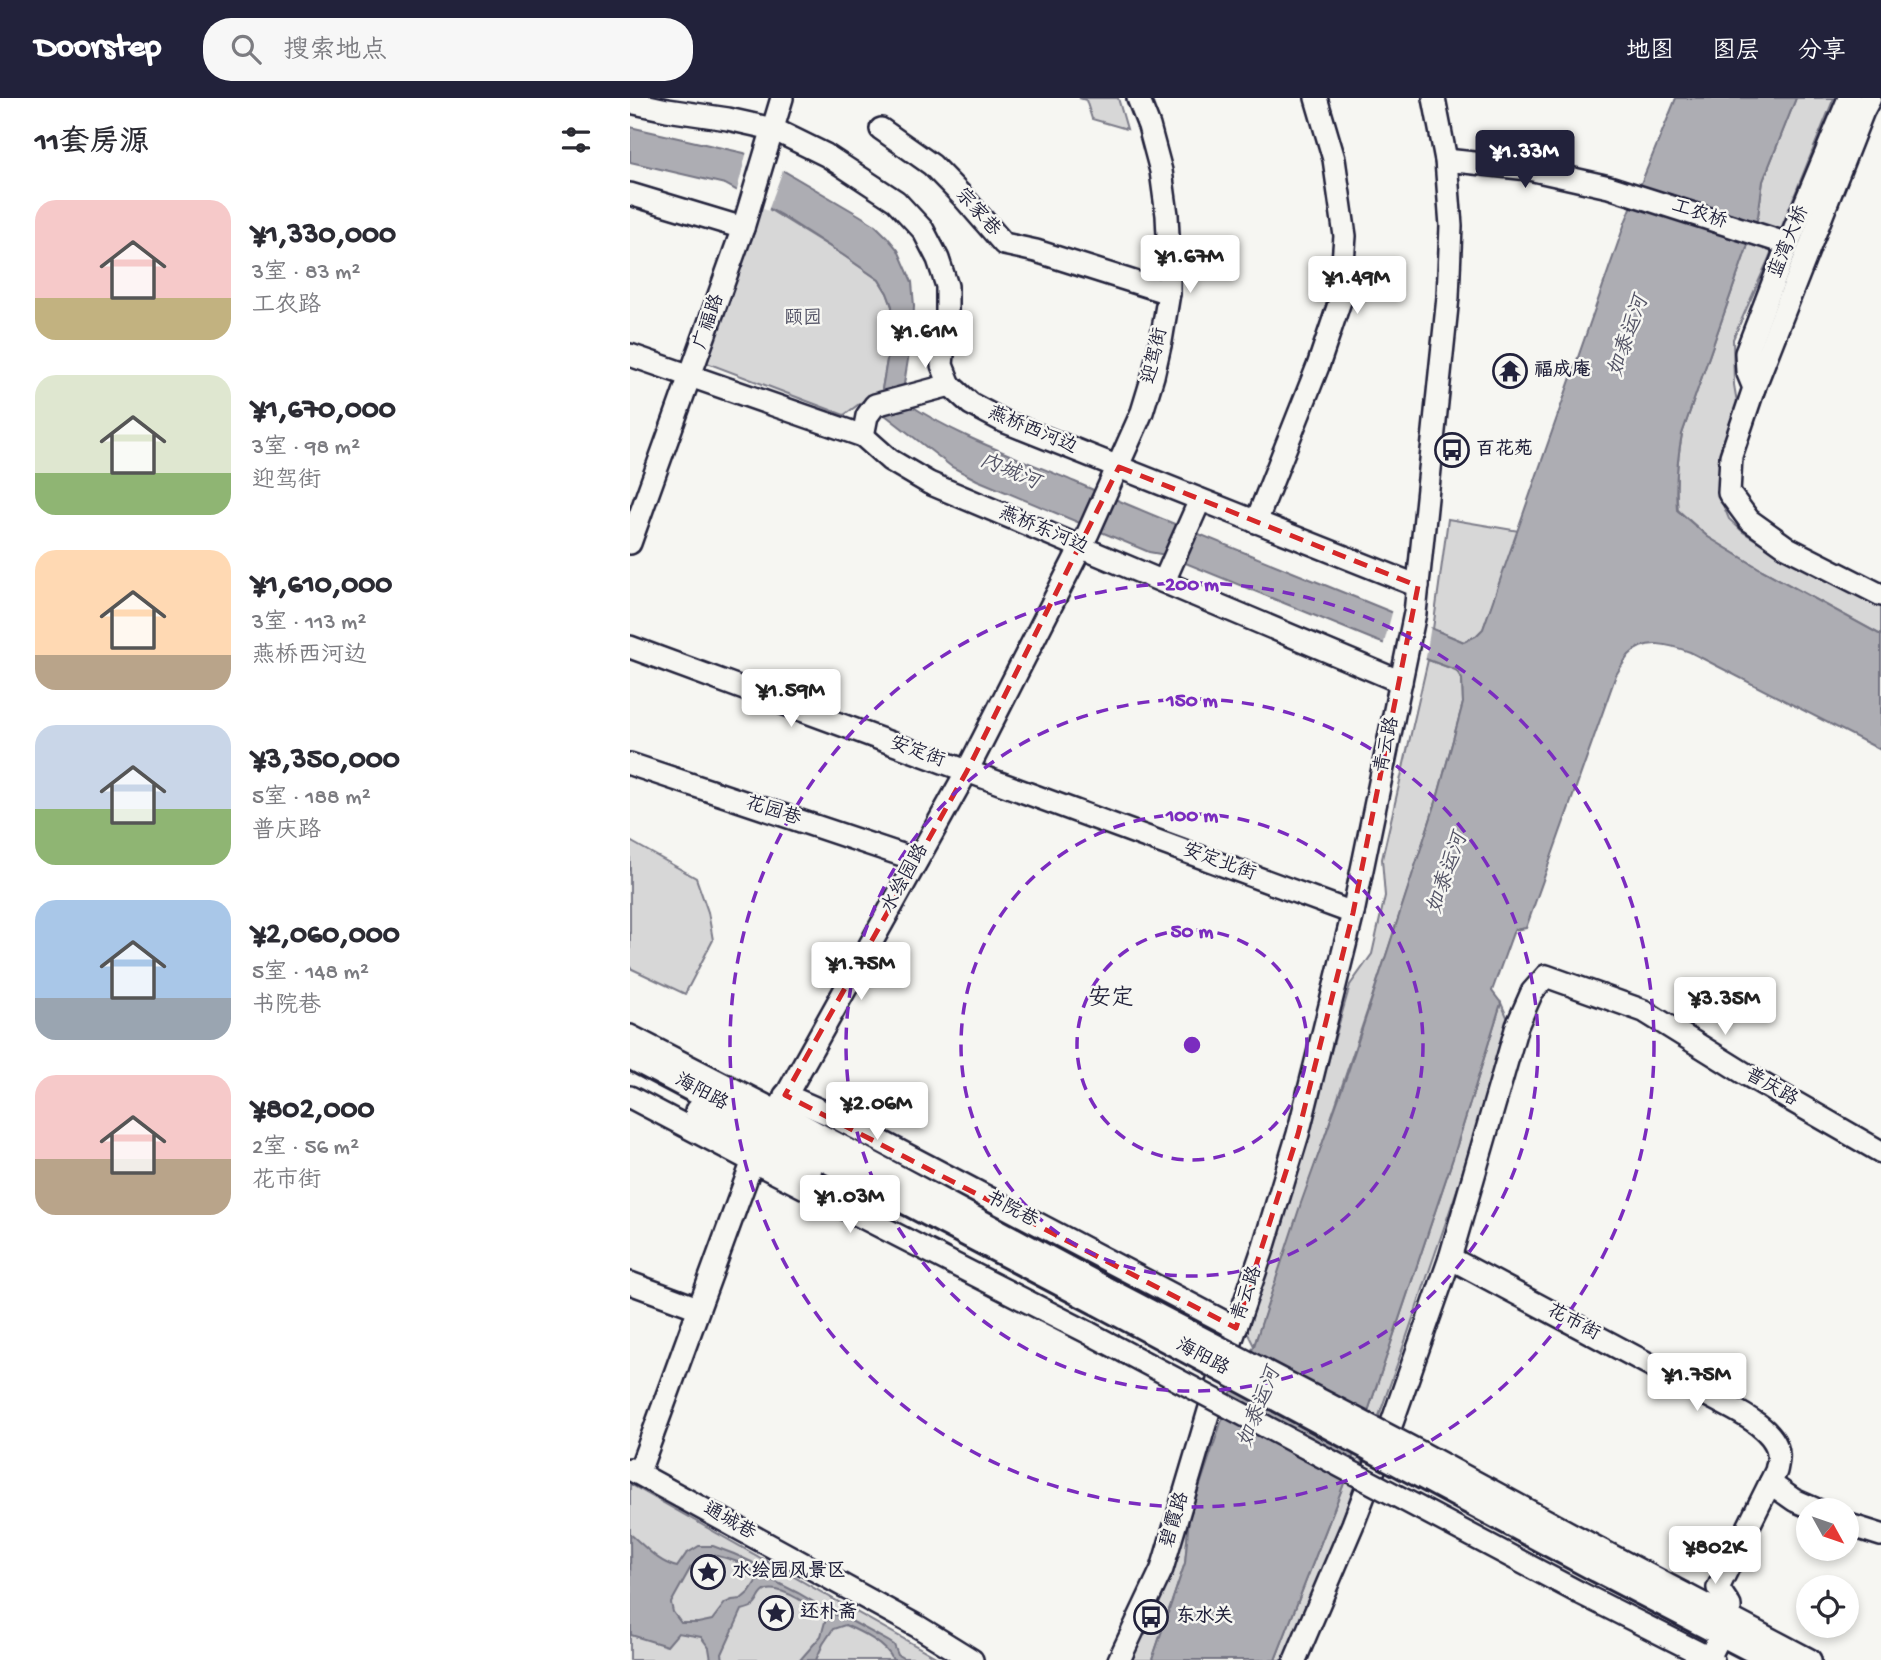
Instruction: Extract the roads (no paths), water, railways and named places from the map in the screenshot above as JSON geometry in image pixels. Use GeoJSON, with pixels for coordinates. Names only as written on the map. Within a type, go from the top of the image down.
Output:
{"type":"FeatureCollection","features":[{"type":"Feature","properties":{"kind":"main road","name":"海阳路"},"geometry":{"type":"LineString","coordinates":[[630,1055],[1097,1310],[1592,1572],[1743,1660]]}},
{"type":"Feature","properties":{"kind":"main road","name":"海阳路"},"geometry":{"type":"LineString","coordinates":[[630,1075],[768,1128]]}},
{"type":"Feature","properties":{"kind":"main road","name":"海阳路"},"geometry":{"type":"LineString","coordinates":[[1718,1643],[1775,1660]]}},
{"type":"Feature","properties":{"kind":"street","name":"广福路"},"geometry":{"type":"LineString","coordinates":[[630,543],[743,228],[782,98]]}},
{"type":"Feature","properties":{"kind":"street","name":"迎驾街"},"geometry":{"type":"LineString","coordinates":[[1114,476],[1142,412],[1153,376],[1169,293],[1167,215],[1161,171],[1138,98]]}},
{"type":"Feature","properties":{"kind":"street"},"geometry":{"type":"LineString","coordinates":[[1256,522],[1318,366],[1340,301],[1345,236],[1334,159],[1316,98]]}},
{"type":"Feature","properties":{"kind":"street","name":"青云路"},"geometry":{"type":"LineString","coordinates":[[1220,1374],[1264,1249],[1298,1134],[1353,913],[1415,613],[1448,297],[1451,226],[1446,160],[1434,98]]}},
{"type":"Feature","properties":{"kind":"street","name":"蓝湾大桥"},"geometry":{"type":"LineString","coordinates":[[1754,388],[1747,372],[1746,354],[1849,98]]}},
{"type":"Feature","properties":{"kind":"street"},"geometry":{"type":"LineString","coordinates":[[1870,98],[1754,388],[1731,456],[1730,493],[1749,520],[1788,548],[1881,595]]}},
{"type":"Feature","properties":{"kind":"street"},"geometry":{"type":"LineString","coordinates":[[630,102],[773,129],[852,171],[896,201],[923,230],[938,259],[947,286],[942,365],[950,385],[875,405],[867,415],[863,436]]}},
{"type":"Feature","properties":{"kind":"street","name":"宗家巷"},"geometry":{"type":"LineString","coordinates":[[881,129],[932,165],[1004,244],[1036,251],[1169,293]]}},
{"type":"Feature","properties":{"kind":"street","name":"工农桥"},"geometry":{"type":"LineString","coordinates":[[1446,160],[1529,169],[1609,187],[1788,244]]}},
{"type":"Feature","properties":{"kind":"street"},"geometry":{"type":"LineString","coordinates":[[630,194],[743,228]]}},
{"type":"Feature","properties":{"kind":"street","name":"燕桥东河边"},"geometry":{"type":"LineString","coordinates":[[630,355],[863,436],[890,460],[929,483],[1085,540],[1164,581],[1401,682]]}},
{"type":"Feature","properties":{"kind":"street","name":"燕桥西河边"},"geometry":{"type":"LineString","coordinates":[[950,385],[971,404],[1114,476],[1200,500],[1419,586]]}},
{"type":"Feature","properties":{"kind":"street","name":"水绘园路"},"geometry":{"type":"LineString","coordinates":[[634,1470],[768,1128],[967,771],[1085,540],[1114,476]]}},
{"type":"Feature","properties":{"kind":"street"},"geometry":{"type":"LineString","coordinates":[[1164,581],[1200,500]]}},
{"type":"Feature","properties":{"kind":"street","name":"安定街"},"geometry":{"type":"LineString","coordinates":[[630,647],[967,771]]}},
{"type":"Feature","properties":{"kind":"street","name":"花园巷"},"geometry":{"type":"LineString","coordinates":[[630,764],[917,860]]}},
{"type":"Feature","properties":{"kind":"street","name":"安定北街"},"geometry":{"type":"LineString","coordinates":[[967,771],[1353,913]]}},
{"type":"Feature","properties":{"kind":"street","name":"普庆路"},"geometry":{"type":"LineString","coordinates":[[1450,1258],[1517,1026],[1532,992],[1546,976],[1644,1011],[1747,1075],[1881,1152]]}},
{"type":"Feature","properties":{"kind":"street"},"geometry":{"type":"LineString","coordinates":[[630,1035],[768,1128],[1097,1310]]}},
{"type":"Feature","properties":{"kind":"street"},"geometry":{"type":"LineString","coordinates":[[630,1097],[768,1128]]}},
{"type":"Feature","properties":{"kind":"street","name":"书院巷"},"geometry":{"type":"LineString","coordinates":[[768,1128],[831,1115],[1236,1328]]}},
{"type":"Feature","properties":{"kind":"street"},"geometry":{"type":"LineString","coordinates":[[1295,1660],[1353,1524],[1450,1258]]}},
{"type":"Feature","properties":{"kind":"street","name":"花市街"},"geometry":{"type":"LineString","coordinates":[[1450,1258],[1749,1418],[1770,1435],[1779,1451],[1776,1471],[1718,1588],[1730,1606],[1718,1643]]}},
{"type":"Feature","properties":{"kind":"street"},"geometry":{"type":"LineString","coordinates":[[630,1283],[698,1308]]}},
{"type":"Feature","properties":{"kind":"street","name":"碧霞路"},"geometry":{"type":"LineString","coordinates":[[1119,1660],[1162,1569],[1220,1374]]}},
{"type":"Feature","properties":{"kind":"street","name":"通城巷"},"geometry":{"type":"LineString","coordinates":[[634,1470],[905,1619],[972,1660]]}},
{"type":"Feature","properties":{"kind":"street"},"geometry":{"type":"LineString","coordinates":[[1770,1483],[1796,1501]]}},
{"type":"Feature","properties":{"kind":"street"},"geometry":{"type":"LineString","coordinates":[[1859,1528],[1881,1535]]}},
{"type":"Feature","properties":{"kind":"street"},"geometry":{"type":"LineString","coordinates":[[1718,1643],[1810,1660]]}},
{"type":"Feature","properties":{"kind":"water"},"geometry":{"type":"Polygon","coordinates":[[[1676,98],[1796,98],[1763,181],[1758,216],[1682,434],[1677,472],[1677,510],[1708,537],[1881,635],[1881,750],[1690,652],[1666,645],[1650,644],[1629,655],[1616,675],[1526,928],[1514,930],[1492,991],[1501,1003],[1453,1158],[1343,1486],[1275,1660],[1152,1660],[1185,1563],[1189,1518],[1233,1387],[1254,1346],[1348,1072],[1437,799],[1463,703],[1462,679],[1456,670],[1377,641],[1166,555],[1149,552],[952,467],[885,415],[881,395],[893,325],[892,306],[879,280],[781,215],[725,184],[630,162],[630,127],[744,153],[777,167],[875,225],[898,250],[912,282],[913,329],[904,384],[907,403],[968,437],[1464,642],[1483,629],[1626,220],[1676,98]]]}},
{"type":"Feature","properties":{"kind":"water"},"geometry":{"type":"Polygon","coordinates":[[[630,1534],[657,1558],[677,1567],[686,1554],[699,1546],[713,1546],[734,1554],[752,1562],[770,1579],[888,1641],[903,1658],[911,1658],[893,1660],[879,1644],[845,1625],[833,1629],[816,1660],[800,1660],[821,1636],[826,1618],[798,1599],[774,1590],[764,1591],[753,1606],[742,1610],[722,1654],[723,1660],[711,1660],[709,1648],[701,1637],[678,1633],[667,1646],[631,1635],[630,1534]],[[707,1554],[691,1567],[671,1603],[673,1612],[681,1623],[712,1620],[725,1603],[741,1599],[757,1580],[743,1565],[707,1554]]]}},
{"type":"Feature","properties":{"kind":"place","name":"福成庵"},"geometry":{"type":"Point","coordinates":[1510,371]}},
{"type":"Feature","properties":{"kind":"place","name":"百花苑"},"geometry":{"type":"Point","coordinates":[1452,450]}},
{"type":"Feature","properties":{"kind":"place","name":"水绘园风景区"},"geometry":{"type":"Point","coordinates":[708,1572]}},
{"type":"Feature","properties":{"kind":"place","name":"还朴斋"},"geometry":{"type":"Point","coordinates":[776,1613]}},
{"type":"Feature","properties":{"kind":"place","name":"东水关"},"geometry":{"type":"Point","coordinates":[1151,1617]}},
{"type":"Feature","properties":{"kind":"district","name":"安定"},"geometry":{"type":"Point","coordinates":[1111,999]}},
{"type":"Feature","properties":{"kind":"park label","name":"颐园"},"geometry":{"type":"Point","coordinates":[803,319]}},
{"type":"Feature","properties":{"kind":"water label","name":"如泰运河"},"geometry":{"type":"Point","coordinates":[1630,337]}},
{"type":"Feature","properties":{"kind":"water label","name":"内城河"},"geometry":{"type":"Point","coordinates":[1009,473]}},
{"type":"Feature","properties":{"kind":"water label","name":"如泰运河"},"geometry":{"type":"Point","coordinates":[1449,874]}},
{"type":"Feature","properties":{"kind":"water label","name":"如泰运河"},"geometry":{"type":"Point","coordinates":[1261,1408]}}]}
